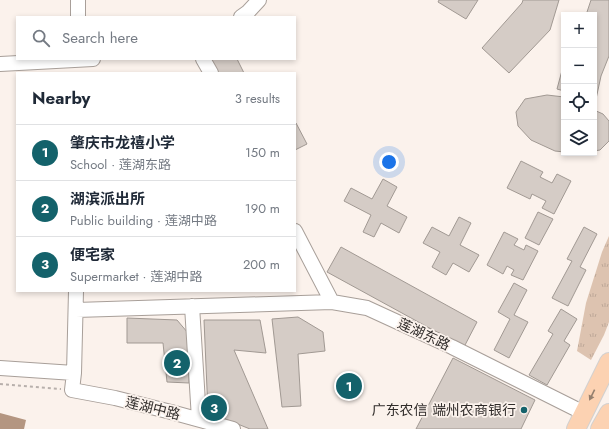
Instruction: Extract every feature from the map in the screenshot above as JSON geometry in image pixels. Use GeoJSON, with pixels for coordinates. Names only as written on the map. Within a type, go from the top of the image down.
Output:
{"type":"FeatureCollection","features":[{"type":"Feature","properties":{"kind":"main road"},"geometry":{"type":"LineString","coordinates":[[576,429],[609,362]]}},
{"type":"Feature","properties":{"kind":"main road"},"geometry":{"type":"LineString","coordinates":[[600,429],[609,413]]}},
{"type":"Feature","properties":{"kind":"street"},"geometry":{"type":"LineString","coordinates":[[78,0],[78,16]]}},
{"type":"Feature","properties":{"kind":"street"},"geometry":{"type":"LineString","coordinates":[[242,16],[259,0]]}},
{"type":"Feature","properties":{"kind":"street"},"geometry":{"type":"LineString","coordinates":[[0,64],[78,64],[90,60]]}},
{"type":"Feature","properties":{"kind":"street"},"geometry":{"type":"LineString","coordinates":[[204,60],[210,72]]}},
{"type":"Feature","properties":{"kind":"street"},"geometry":{"type":"LineString","coordinates":[[296,233],[332,302]]}},
{"type":"Feature","properties":{"kind":"street"},"geometry":{"type":"LineString","coordinates":[[72,390],[74,373],[76,292]]}},
{"type":"Feature","properties":{"kind":"street","name":"莲湖东路"},"geometry":{"type":"LineString","coordinates":[[76,310],[332,302],[367,308],[452,347],[584,413]]}},
{"type":"Feature","properties":{"kind":"street"},"geometry":{"type":"LineString","coordinates":[[192,306],[199,419]]}},
{"type":"Feature","properties":{"kind":"street"},"geometry":{"type":"LineString","coordinates":[[0,368],[74,373]]}},
{"type":"Feature","properties":{"kind":"street","name":"莲湖中路"},"geometry":{"type":"LineString","coordinates":[[72,390],[115,398],[234,429]]}},
{"type":"Feature","properties":{"kind":"path"},"geometry":{"type":"LineString","coordinates":[[0,384],[72,390]]}},
{"type":"Feature","properties":{"kind":"green space"},"geometry":{"type":"Polygon","coordinates":[[[609,236],[609,322],[591,360],[577,351],[586,303],[602,252],[609,236]]]}},
{"type":"Feature","properties":{"kind":"shaded area"},"geometry":{"type":"Polygon","coordinates":[[[0,413],[26,420],[24,429],[0,429],[0,413]]]}},
{"type":"Feature","properties":{"kind":"building"},"geometry":{"type":"Polygon","coordinates":[[[439,0],[478,0],[466,19],[438,2],[439,0]]]}},
{"type":"Feature","properties":{"kind":"building"},"geometry":{"type":"Polygon","coordinates":[[[523,0],[559,0],[550,30],[509,73],[482,48],[523,0]]]}},
{"type":"Feature","properties":{"kind":"building"},"geometry":{"type":"Polygon","coordinates":[[[591,0],[609,0],[609,56],[601,76],[597,94],[597,12],[587,12],[591,0]]]}},
{"type":"Feature","properties":{"kind":"building"},"geometry":{"type":"Polygon","coordinates":[[[238,60],[244,72],[218,72],[212,61],[238,60]]]}},
{"type":"Feature","properties":{"kind":"building"},"geometry":{"type":"Polygon","coordinates":[[[561,74],[561,90],[557,89],[561,74]]]}},
{"type":"Feature","properties":{"kind":"building"},"geometry":{"type":"Polygon","coordinates":[[[547,95],[561,97],[561,152],[555,151],[531,140],[518,126],[516,112],[525,99],[547,95]]]}},
{"type":"Feature","properties":{"kind":"building"},"geometry":{"type":"Polygon","coordinates":[[[597,111],[603,114],[609,121],[609,141],[600,150],[597,150],[597,111]]]}},
{"type":"Feature","properties":{"kind":"building"},"geometry":{"type":"Polygon","coordinates":[[[296,123],[307,144],[296,150],[296,123]]]}},
{"type":"Feature","properties":{"kind":"building"},"geometry":{"type":"Polygon","coordinates":[[[521,161],[543,172],[540,177],[552,183],[557,174],[571,181],[554,214],[542,208],[546,201],[532,194],[530,199],[507,188],[521,161]]]}},
{"type":"Feature","properties":{"kind":"building"},"geometry":{"type":"Polygon","coordinates":[[[383,179],[397,187],[387,206],[407,217],[399,233],[381,223],[374,237],[363,232],[371,215],[344,201],[351,188],[372,199],[383,179]]]}},
{"type":"Feature","properties":{"kind":"building"},"geometry":{"type":"Polygon","coordinates":[[[538,212],[553,219],[539,245],[525,238],[538,212]]]}},
{"type":"Feature","properties":{"kind":"building"},"geometry":{"type":"Polygon","coordinates":[[[459,217],[471,223],[460,245],[479,255],[469,272],[453,263],[446,275],[432,267],[440,252],[423,243],[432,227],[449,236],[459,217]]]}},
{"type":"Feature","properties":{"kind":"building"},"geometry":{"type":"Polygon","coordinates":[[[584,227],[597,234],[580,267],[586,270],[568,306],[552,298],[572,261],[567,259],[584,227]]]}},
{"type":"Feature","properties":{"kind":"building"},"geometry":{"type":"Polygon","coordinates":[[[504,232],[518,239],[514,245],[524,250],[526,245],[538,251],[523,280],[511,275],[514,270],[507,266],[503,274],[487,265],[504,232]]]}},
{"type":"Feature","properties":{"kind":"building"},"geometry":{"type":"Polygon","coordinates":[[[341,247],[477,322],[464,347],[327,272],[341,247]]]}},
{"type":"Feature","properties":{"kind":"building"},"geometry":{"type":"Polygon","coordinates":[[[514,283],[527,290],[514,315],[528,322],[509,358],[494,350],[510,319],[498,312],[514,283]]]}},
{"type":"Feature","properties":{"kind":"building"},"geometry":{"type":"Polygon","coordinates":[[[561,309],[577,319],[564,341],[570,345],[547,385],[529,375],[553,334],[548,331],[561,309]]]}},
{"type":"Feature","properties":{"kind":"building"},"geometry":{"type":"Polygon","coordinates":[[[298,317],[323,332],[325,351],[298,354],[301,406],[282,407],[272,319],[298,317]]]}},
{"type":"Feature","properties":{"kind":"building"},"geometry":{"type":"Polygon","coordinates":[[[127,318],[177,320],[188,333],[189,383],[167,382],[163,343],[127,343],[127,318]]]}},
{"type":"Feature","properties":{"kind":"building"},"geometry":{"type":"Polygon","coordinates":[[[204,320],[260,320],[266,353],[234,350],[268,429],[250,429],[208,412],[204,320]]]}},
{"type":"Feature","properties":{"kind":"building"},"geometry":{"type":"Polygon","coordinates":[[[453,358],[535,400],[521,429],[416,429],[453,358]]]}},
{"type":"Feature","properties":{"kind":"place","name":"湖滨派出所"},"geometry":{"type":"Point","coordinates":[177,363]}},
{"type":"Feature","properties":{"kind":"place","name":"肇庆市龙禧小学"},"geometry":{"type":"Point","coordinates":[349,386]}},
{"type":"Feature","properties":{"kind":"place","name":"便宅家"},"geometry":{"type":"Point","coordinates":[214,408]}},
{"type":"Feature","properties":{"kind":"place","name":"广东农信 端州农商银行"},"geometry":{"type":"Point","coordinates":[524,410]}}]}
